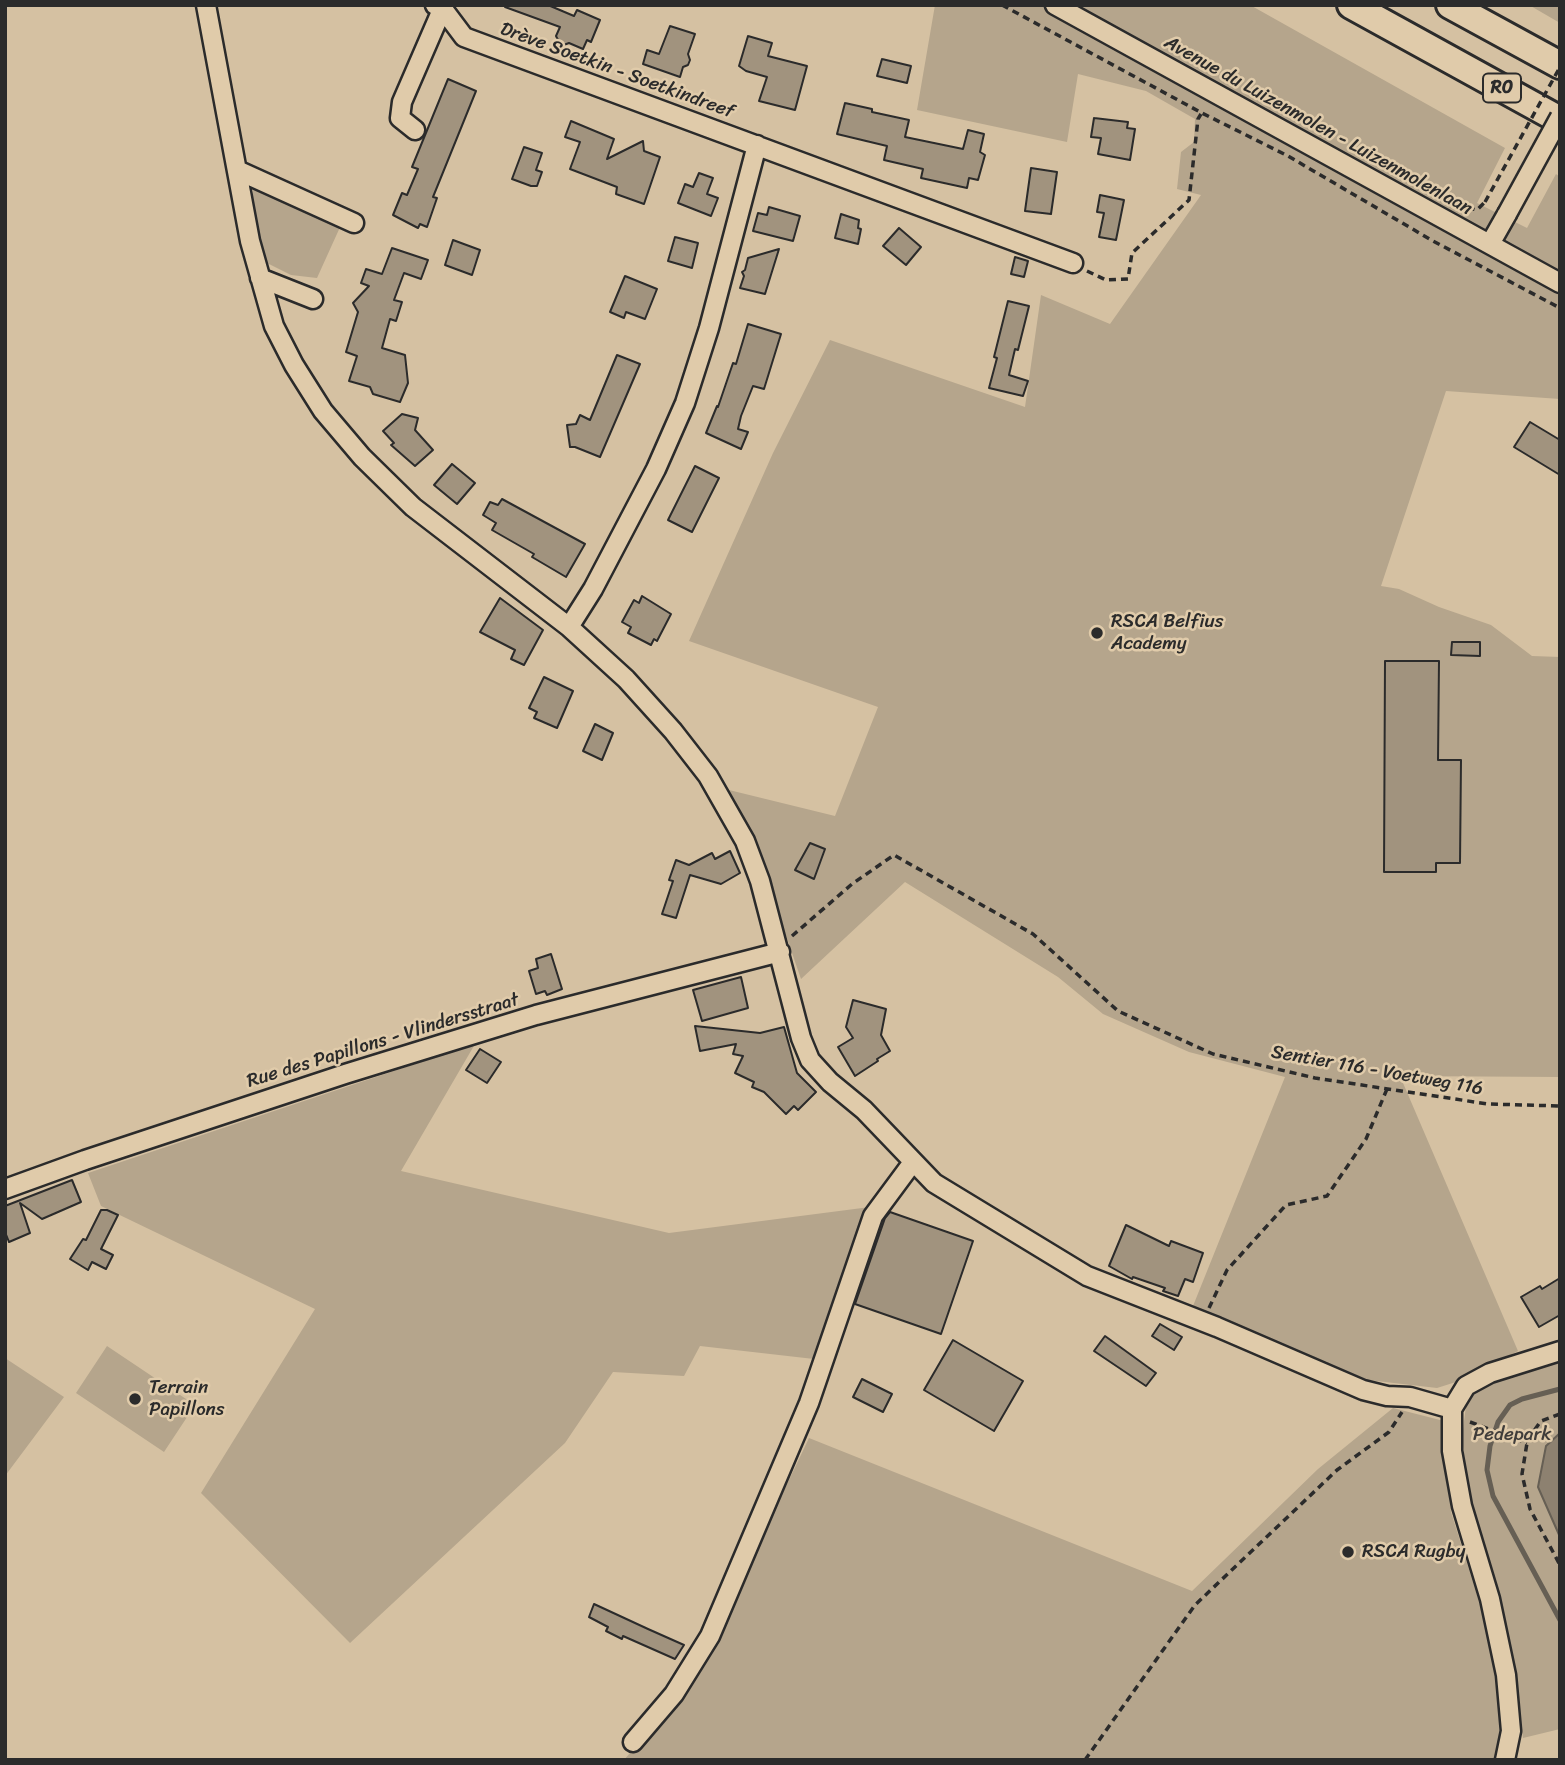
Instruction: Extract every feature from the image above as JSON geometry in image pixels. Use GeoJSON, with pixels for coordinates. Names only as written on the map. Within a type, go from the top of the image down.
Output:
{"type":"FeatureCollection","features":[{"type":"Feature","properties":{"kind":"highway","name":"R0"},"geometry":{"type":"LineString","coordinates":[[1351,5],[1560,118]]}},
{"type":"Feature","properties":{"kind":"highway","name":"R0"},"geometry":{"type":"LineString","coordinates":[[1450,5],[1555,61]]}},
{"type":"Feature","properties":{"kind":"street"},"geometry":{"type":"LineString","coordinates":[[206,5],[260,278],[274,326],[294,365],[323,411],[362,457],[413,507],[569,627],[626,679],[708,776],[745,841],[760,881],[801,1038],[810,1060],[830,1082],[864,1110],[934,1183],[1087,1276],[1202,1321],[1363,1390],[1387,1396],[1410,1397],[1452,1409]]}},
{"type":"Feature","properties":{"kind":"street","name":"Avenue du Luizenmolen - Luizenmolenlaan"},"geometry":{"type":"LineString","coordinates":[[1055,5],[1560,283]]}},
{"type":"Feature","properties":{"kind":"street"},"geometry":{"type":"LineString","coordinates":[[415,130],[400,118],[402,102],[441,6]]}},
{"type":"Feature","properties":{"kind":"street","name":"Drève Soetkin - Soetkindreef"},"geometry":{"type":"LineString","coordinates":[[441,6],[464,37],[1073,263]]}},
{"type":"Feature","properties":{"kind":"street"},"geometry":{"type":"LineString","coordinates":[[1490,244],[1560,118]]}},
{"type":"Feature","properties":{"kind":"street"},"geometry":{"type":"LineString","coordinates":[[569,627],[593,589],[656,469],[685,403],[757,145]]}},
{"type":"Feature","properties":{"kind":"street"},"geometry":{"type":"LineString","coordinates":[[237,170],[354,223]]}},
{"type":"Feature","properties":{"kind":"street"},"geometry":{"type":"LineString","coordinates":[[260,278],[313,299]]}},
{"type":"Feature","properties":{"kind":"street","name":"Rue des Papillons - Vlindersstraat"},"geometry":{"type":"LineString","coordinates":[[5,1189],[345,1074],[536,1015],[778,947]]}},
{"type":"Feature","properties":{"kind":"street"},"geometry":{"type":"LineString","coordinates":[[633,1742],[674,1694],[709,1636],[809,1403],[873,1216],[912,1162]]}},
{"type":"Feature","properties":{"kind":"street"},"geometry":{"type":"LineString","coordinates":[[1505,1760],[1511,1731],[1506,1675],[1490,1600],[1462,1506],[1452,1451],[1452,1409],[1466,1386],[1490,1373],[1560,1351]]}},
{"type":"Feature","properties":{"kind":"path"},"geometry":{"type":"LineString","coordinates":[[1002,5],[1287,156],[1433,241],[1560,308]]}},
{"type":"Feature","properties":{"kind":"path"},"geometry":{"type":"LineString","coordinates":[[1485,202],[1555,61]]}},
{"type":"Feature","properties":{"kind":"path"},"geometry":{"type":"LineString","coordinates":[[1073,263],[1106,280],[1128,279],[1132,253],[1189,200],[1198,119],[1202,113]]}},
{"type":"Feature","properties":{"kind":"path"},"geometry":{"type":"LineString","coordinates":[[1433,241],[1437,234]]}},
{"type":"Feature","properties":{"kind":"path","name":"Sentier 116 - Voetweg 116"},"geometry":{"type":"LineString","coordinates":[[778,947],[852,884],[894,855],[1033,934],[1118,1011],[1213,1054],[1315,1078],[1488,1104],[1560,1106]]}},
{"type":"Feature","properties":{"kind":"path"},"geometry":{"type":"LineString","coordinates":[[1202,1321],[1227,1270],[1286,1205],[1327,1196],[1366,1139],[1387,1088]]}},
{"type":"Feature","properties":{"kind":"path"},"geometry":{"type":"LineString","coordinates":[[1085,1760],[1195,1605],[1337,1471],[1389,1432],[1410,1397]]}},
{"type":"Feature","properties":{"kind":"path"},"geometry":{"type":"LineString","coordinates":[[1560,1414],[1541,1422],[1527,1443],[1522,1474],[1530,1509],[1560,1564]]}},
{"type":"Feature","properties":{"kind":"path"},"geometry":{"type":"LineString","coordinates":[[1476,1424],[1527,1443]]}},
{"type":"Feature","properties":{"kind":"green space","name":"RSCA Belfius Academy"},"geometry":{"type":"Polygon","coordinates":[[[935,5],[1250,5],[1505,148],[1477,203],[1527,228],[1556,174],[1560,177],[1560,399],[1446,391],[1381,586],[1399,589],[1439,607],[1491,625],[1532,656],[1560,657],[1560,1077],[1400,1076],[1518,1351],[1459,1381],[1437,1388],[1368,1380],[1193,1306],[1285,1077],[1189,1052],[1103,1014],[1058,977],[905,882],[801,979],[759,857],[729,798],[729,790],[835,816],[878,707],[689,641],[773,453],[830,340],[1025,407],[1041,295],[1110,324],[1201,195],[1177,189],[1181,152],[1194,142],[1195,119],[1146,91],[1078,74],[1067,142],[917,110],[935,5]]]}},
{"type":"Feature","properties":{"kind":"green space"},"geometry":{"type":"Polygon","coordinates":[[[1529,5],[1560,5],[1560,23],[1529,5]]]}},
{"type":"Feature","properties":{"kind":"green space"},"geometry":{"type":"Polygon","coordinates":[[[254,188],[341,225],[317,278],[291,275],[263,261],[251,197],[254,188]]]}},
{"type":"Feature","properties":{"kind":"green space"},"geometry":{"type":"Polygon","coordinates":[[[475,1044],[401,1171],[669,1233],[870,1207],[814,1359],[700,1346],[684,1376],[613,1372],[565,1443],[350,1643],[201,1493],[315,1309],[101,1206],[88,1173],[475,1044]]]}},
{"type":"Feature","properties":{"kind":"green space","name":"Terrain Papillons"},"geometry":{"type":"Polygon","coordinates":[[[107,1346],[195,1405],[164,1452],[76,1393],[107,1346]]]}},
{"type":"Feature","properties":{"kind":"green space"},"geometry":{"type":"Polygon","coordinates":[[[5,1358],[64,1397],[5,1476],[5,1358]]]}},
{"type":"Feature","properties":{"kind":"green space","name":"Pedepark"},"geometry":{"type":"Polygon","coordinates":[[[1560,1359],[1560,1729],[1523,1738],[1500,1605],[1467,1483],[1462,1437],[1467,1398],[1477,1389],[1526,1367],[1560,1359]]]}},
{"type":"Feature","properties":{"kind":"green space"},"geometry":{"type":"Polygon","coordinates":[[[1393,1408],[1444,1421],[1451,1512],[1481,1608],[1500,1699],[1500,1749],[1496,1760],[624,1760],[646,1734],[716,1633],[809,1438],[1192,1591],[1318,1469],[1393,1408]]]}},
{"type":"Feature","properties":{"kind":"shaded area"},"geometry":{"type":"Polygon","coordinates":[[[1560,1433],[1560,1537],[1538,1487],[1546,1446],[1560,1433]]]}},
{"type":"Feature","properties":{"kind":"building"},"geometry":{"type":"Polygon","coordinates":[[[505,5],[548,5],[574,16],[577,10],[600,20],[591,42],[587,40],[583,49],[569,43],[561,46],[556,36],[560,27],[505,5]]]}},
{"type":"Feature","properties":{"kind":"building"},"geometry":{"type":"Polygon","coordinates":[[[670,26],[695,34],[688,54],[690,60],[688,65],[683,67],[680,77],[643,64],[647,50],[659,54],[670,26]]]}},
{"type":"Feature","properties":{"kind":"building"},"geometry":{"type":"Polygon","coordinates":[[[748,36],[772,43],[768,56],[807,66],[795,110],[759,101],[767,77],[739,66],[748,36]]]}},
{"type":"Feature","properties":{"kind":"building"},"geometry":{"type":"Polygon","coordinates":[[[882,59],[911,66],[907,83],[877,76],[882,59]]]}},
{"type":"Feature","properties":{"kind":"building"},"geometry":{"type":"Polygon","coordinates":[[[448,79],[476,91],[433,197],[437,198],[427,227],[420,224],[418,228],[393,215],[402,193],[407,195],[418,169],[412,167],[448,79]]]}},
{"type":"Feature","properties":{"kind":"building"},"geometry":{"type":"Polygon","coordinates":[[[845,103],[909,120],[905,137],[963,149],[968,130],[984,134],[980,152],[985,155],[978,180],[969,178],[967,188],[921,178],[923,169],[884,160],[887,146],[837,134],[845,103]]]}},
{"type":"Feature","properties":{"kind":"building"},"geometry":{"type":"Polygon","coordinates":[[[1094,118],[1128,122],[1127,128],[1135,129],[1130,160],[1098,154],[1101,138],[1091,137],[1094,118]]]}},
{"type":"Feature","properties":{"kind":"building"},"geometry":{"type":"Polygon","coordinates":[[[571,121],[614,139],[607,159],[643,141],[644,151],[660,157],[644,204],[616,194],[617,187],[570,169],[580,142],[565,137],[571,121]]]}},
{"type":"Feature","properties":{"kind":"building"},"geometry":{"type":"Polygon","coordinates":[[[524,147],[542,153],[536,170],[542,172],[537,186],[512,179],[524,147]]]}},
{"type":"Feature","properties":{"kind":"building"},"geometry":{"type":"Polygon","coordinates":[[[1031,168],[1057,172],[1051,214],[1025,211],[1031,168]]]}},
{"type":"Feature","properties":{"kind":"building"},"geometry":{"type":"Polygon","coordinates":[[[699,173],[713,178],[707,194],[718,198],[711,216],[678,203],[685,184],[693,187],[699,173]]]}},
{"type":"Feature","properties":{"kind":"building"},"geometry":{"type":"Polygon","coordinates":[[[1100,195],[1124,200],[1116,240],[1099,237],[1104,213],[1097,212],[1100,195]]]}},
{"type":"Feature","properties":{"kind":"building"},"geometry":{"type":"Polygon","coordinates":[[[769,207],[800,216],[793,241],[753,231],[758,213],[767,215],[769,207]]]}},
{"type":"Feature","properties":{"kind":"building"},"geometry":{"type":"Polygon","coordinates":[[[841,214],[859,220],[858,228],[861,229],[858,244],[835,238],[841,214]]]}},
{"type":"Feature","properties":{"kind":"building"},"geometry":{"type":"Polygon","coordinates":[[[899,228],[921,247],[906,265],[883,246],[899,228]]]}},
{"type":"Feature","properties":{"kind":"building"},"geometry":{"type":"Polygon","coordinates":[[[675,237],[698,243],[692,268],[668,261],[675,237]]]}},
{"type":"Feature","properties":{"kind":"building"},"geometry":{"type":"Polygon","coordinates":[[[453,240],[480,250],[472,275],[445,265],[453,240]]]}},
{"type":"Feature","properties":{"kind":"building"},"geometry":{"type":"Polygon","coordinates":[[[392,248],[428,260],[421,279],[404,273],[394,300],[402,302],[396,321],[390,319],[382,348],[405,355],[408,383],[400,402],[373,394],[370,387],[349,381],[357,356],[346,352],[358,312],[353,303],[369,286],[361,283],[366,269],[382,274],[392,248]]]}},
{"type":"Feature","properties":{"kind":"building"},"geometry":{"type":"Polygon","coordinates":[[[779,249],[765,294],[740,288],[744,276],[742,272],[748,258],[779,249]]]}},
{"type":"Feature","properties":{"kind":"building"},"geometry":{"type":"Polygon","coordinates":[[[1015,257],[1028,261],[1024,277],[1011,274],[1015,257]]]}},
{"type":"Feature","properties":{"kind":"building"},"geometry":{"type":"Polygon","coordinates":[[[625,276],[657,289],[645,319],[626,312],[624,318],[610,312],[625,276]]]}},
{"type":"Feature","properties":{"kind":"building"},"geometry":{"type":"Polygon","coordinates":[[[1008,301],[1029,306],[1009,375],[1028,381],[1023,396],[989,388],[1008,301]]]}},
{"type":"Feature","properties":{"kind":"building"},"geometry":{"type":"Polygon","coordinates":[[[748,324],[781,334],[764,389],[753,386],[741,416],[738,429],[748,432],[741,449],[706,433],[733,363],[736,364],[748,324]]]}},
{"type":"Feature","properties":{"kind":"building"},"geometry":{"type":"Polygon","coordinates":[[[617,355],[640,364],[600,457],[570,447],[567,425],[576,424],[580,415],[590,420],[617,355]]]}},
{"type":"Feature","properties":{"kind":"building"},"geometry":{"type":"Polygon","coordinates":[[[402,414],[418,418],[415,430],[433,450],[415,466],[391,445],[394,443],[383,431],[402,414]]]}},
{"type":"Feature","properties":{"kind":"building"},"geometry":{"type":"Polygon","coordinates":[[[1530,422],[1560,440],[1560,475],[1514,447],[1530,422]]]}},
{"type":"Feature","properties":{"kind":"building"},"geometry":{"type":"Polygon","coordinates":[[[452,464],[475,483],[457,504],[434,485],[452,464]]]}},
{"type":"Feature","properties":{"kind":"building"},"geometry":{"type":"Polygon","coordinates":[[[695,466],[719,478],[692,532],[668,520],[695,466]]]}},
{"type":"Feature","properties":{"kind":"building"},"geometry":{"type":"Polygon","coordinates":[[[502,499],[585,544],[566,577],[532,557],[534,554],[492,530],[496,523],[483,515],[490,502],[498,505],[502,499]]]}},
{"type":"Feature","properties":{"kind":"building"},"geometry":{"type":"Polygon","coordinates":[[[642,596],[671,614],[657,641],[654,639],[651,645],[628,633],[631,627],[622,622],[634,600],[639,603],[642,596]]]}},
{"type":"Feature","properties":{"kind":"building"},"geometry":{"type":"Polygon","coordinates":[[[500,598],[543,630],[524,665],[511,659],[515,650],[480,632],[500,598]]]}},
{"type":"Feature","properties":{"kind":"building"},"geometry":{"type":"Polygon","coordinates":[[[1452,642],[1480,642],[1480,656],[1451,655],[1452,642]]]}},
{"type":"Feature","properties":{"kind":"building"},"geometry":{"type":"Polygon","coordinates":[[[1385,661],[1439,661],[1438,760],[1461,760],[1460,863],[1436,863],[1436,872],[1384,872],[1385,661]]]}},
{"type":"Feature","properties":{"kind":"building"},"geometry":{"type":"Polygon","coordinates":[[[544,677],[573,691],[557,728],[534,718],[537,712],[529,708],[544,677]]]}},
{"type":"Feature","properties":{"kind":"building"},"geometry":{"type":"Polygon","coordinates":[[[595,724],[613,733],[602,760],[583,751],[595,724]]]}},
{"type":"Feature","properties":{"kind":"building"},"geometry":{"type":"Polygon","coordinates":[[[810,843],[825,849],[814,879],[795,870],[810,843]]]}},
{"type":"Feature","properties":{"kind":"building"},"geometry":{"type":"Polygon","coordinates":[[[730,851],[740,873],[721,884],[690,875],[676,918],[662,914],[673,881],[669,880],[676,860],[689,865],[712,853],[715,859],[730,851]]]}},
{"type":"Feature","properties":{"kind":"building"},"geometry":{"type":"Polygon","coordinates":[[[551,954],[562,989],[547,995],[545,991],[536,994],[529,971],[538,968],[536,959],[551,954]]]}},
{"type":"Feature","properties":{"kind":"building"},"geometry":{"type":"Polygon","coordinates":[[[741,977],[748,1008],[702,1021],[693,990],[741,977]]]}},
{"type":"Feature","properties":{"kind":"building"},"geometry":{"type":"Polygon","coordinates":[[[853,1000],[886,1009],[881,1035],[890,1051],[855,1076],[838,1047],[853,1038],[846,1027],[853,1000]]]}},
{"type":"Feature","properties":{"kind":"building"},"geometry":{"type":"Polygon","coordinates":[[[695,1026],[760,1033],[784,1027],[797,1073],[816,1092],[798,1110],[794,1106],[786,1114],[764,1092],[752,1087],[754,1082],[735,1073],[743,1056],[733,1054],[736,1044],[700,1051],[695,1026]]]}},
{"type":"Feature","properties":{"kind":"building"},"geometry":{"type":"Polygon","coordinates":[[[480,1049],[501,1062],[487,1083],[466,1070],[480,1049]]]}},
{"type":"Feature","properties":{"kind":"building"},"geometry":{"type":"Polygon","coordinates":[[[72,1180],[81,1202],[42,1219],[20,1203],[30,1233],[9,1242],[5,1232],[5,1206],[72,1180]]]}},
{"type":"Feature","properties":{"kind":"building"},"geometry":{"type":"Polygon","coordinates":[[[101,1210],[118,1215],[101,1249],[113,1255],[106,1269],[92,1262],[88,1270],[70,1259],[83,1239],[86,1240],[101,1210]]]}},
{"type":"Feature","properties":{"kind":"building"},"geometry":{"type":"Polygon","coordinates":[[[890,1212],[973,1241],[941,1334],[855,1304],[885,1218],[890,1212]]]}},
{"type":"Feature","properties":{"kind":"building"},"geometry":{"type":"Polygon","coordinates":[[[1126,1225],[1169,1246],[1171,1241],[1203,1253],[1193,1282],[1185,1279],[1178,1296],[1163,1291],[1165,1288],[1133,1277],[1132,1279],[1109,1266],[1126,1225]]]}},
{"type":"Feature","properties":{"kind":"building"},"geometry":{"type":"Polygon","coordinates":[[[1560,1278],[1560,1315],[1539,1327],[1521,1297],[1560,1278]]]}},
{"type":"Feature","properties":{"kind":"building"},"geometry":{"type":"Polygon","coordinates":[[[1160,1324],[1182,1337],[1174,1350],[1152,1336],[1160,1324]]]}},
{"type":"Feature","properties":{"kind":"building"},"geometry":{"type":"Polygon","coordinates":[[[1105,1336],[1156,1373],[1146,1386],[1094,1351],[1105,1336]]]}},
{"type":"Feature","properties":{"kind":"building"},"geometry":{"type":"Polygon","coordinates":[[[953,1340],[1023,1381],[994,1431],[924,1390],[953,1340]]]}},
{"type":"Feature","properties":{"kind":"building"},"geometry":{"type":"Polygon","coordinates":[[[862,1379],[892,1394],[883,1412],[853,1397],[862,1379]]]}},
{"type":"Feature","properties":{"kind":"building"},"geometry":{"type":"Polygon","coordinates":[[[594,1604],[684,1645],[675,1659],[623,1636],[622,1639],[606,1631],[608,1627],[589,1617],[594,1604]]]}},
{"type":"Feature","properties":{"kind":"waterway"},"geometry":{"type":"LineString","coordinates":[[1560,1389],[1510,1405],[1498,1422],[1490,1446],[1487,1470],[1493,1496],[1560,1620]]}},
{"type":"Feature","properties":{"kind":"place","name":"RSCA Belfius Academy"},"geometry":{"type":"Point","coordinates":[1097,633]}},
{"type":"Feature","properties":{"kind":"place","name":"Terrain Papillons"},"geometry":{"type":"Point","coordinates":[135,1399]}},
{"type":"Feature","properties":{"kind":"place","name":"RSCA Rugby"},"geometry":{"type":"Point","coordinates":[1348,1552]}}]}
